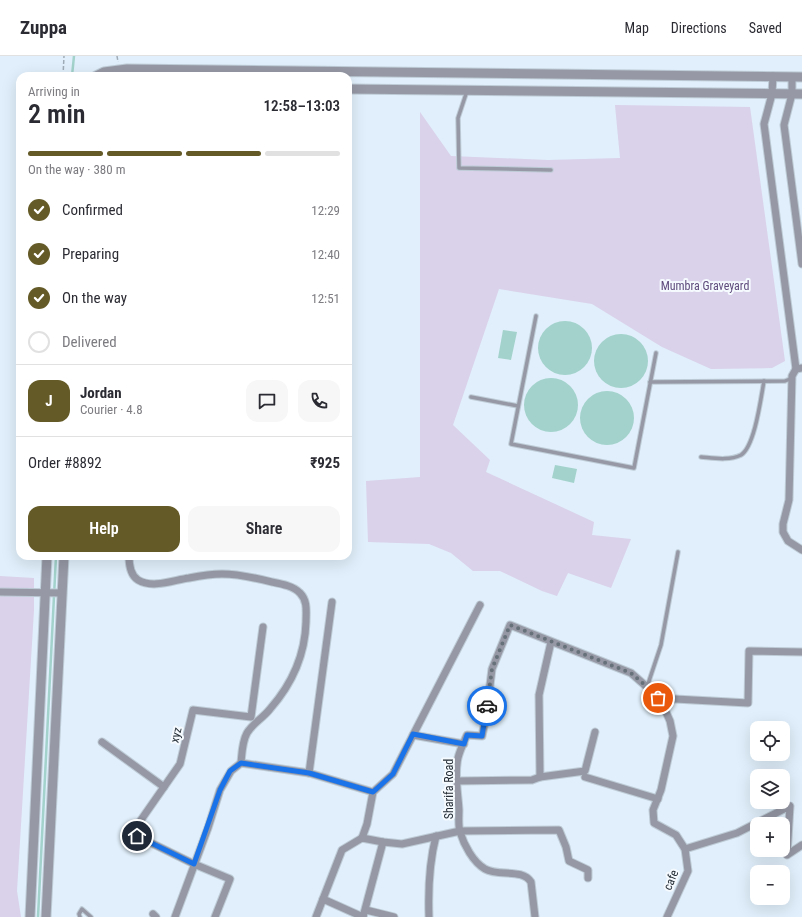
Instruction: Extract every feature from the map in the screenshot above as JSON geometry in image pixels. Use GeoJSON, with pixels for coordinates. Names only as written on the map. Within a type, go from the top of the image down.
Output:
{"type":"FeatureCollection","features":[{"type":"Feature","properties":{"kind":"street"},"geometry":{"type":"LineString","coordinates":[[104,72],[127,69],[802,77]]}},
{"type":"Feature","properties":{"kind":"street"},"geometry":{"type":"LineString","coordinates":[[773,76],[772,94],[764,124],[799,368],[792,376],[789,500],[783,524],[783,532],[788,541],[802,550]]}},
{"type":"Feature","properties":{"kind":"street"},"geometry":{"type":"LineString","coordinates":[[792,77],[792,94],[784,125],[802,264]]}},
{"type":"Feature","properties":{"kind":"street"},"geometry":{"type":"LineString","coordinates":[[352,89],[802,94]]}},
{"type":"Feature","properties":{"kind":"street"},"geometry":{"type":"LineString","coordinates":[[30,917],[47,593],[47,560]]}},
{"type":"Feature","properties":{"kind":"street"},"geometry":{"type":"LineString","coordinates":[[46,917],[60,593],[64,560]]}},
{"type":"Feature","properties":{"kind":"street"},"geometry":{"type":"LineString","coordinates":[[129,560],[130,568],[134,577],[140,581],[167,583],[189,578],[220,574],[254,577],[294,588],[304,598],[306,605],[306,625],[300,661],[288,685],[270,710],[246,734],[241,763],[230,771],[220,790],[175,917]]}},
{"type":"Feature","properties":{"kind":"street"},"geometry":{"type":"LineString","coordinates":[[0,592],[60,593]]}},
{"type":"Feature","properties":{"kind":"street"},"geometry":{"type":"LineString","coordinates":[[309,773],[332,602]]}},
{"type":"Feature","properties":{"kind":"street"},"geometry":{"type":"LineString","coordinates":[[316,917],[342,850],[362,838],[367,824],[373,792],[393,774],[480,605]]}},
{"type":"Feature","properties":{"kind":"street","name":"Sharifa Road"},"geometry":{"type":"LineString","coordinates":[[460,831],[457,781],[458,756],[467,735],[482,736],[492,669],[510,625],[551,642]]}},
{"type":"Feature","properties":{"kind":"street","name":"xyz"},"geometry":{"type":"LineString","coordinates":[[194,864],[137,836],[134,830],[180,764],[193,710],[251,717],[263,627]]}},
{"type":"Feature","properties":{"kind":"street"},"geometry":{"type":"LineString","coordinates":[[540,777],[539,694],[551,642],[631,673],[647,687],[662,704],[670,721],[673,736],[661,790],[653,810],[654,823],[676,835],[685,849],[737,833],[790,806],[787,855],[802,846]]}},
{"type":"Feature","properties":{"kind":"street"},"geometry":{"type":"LineString","coordinates":[[658,698],[748,703],[749,651],[802,652]]}},
{"type":"Feature","properties":{"kind":"street"},"geometry":{"type":"LineString","coordinates":[[457,781],[532,780],[540,777],[585,771],[595,732]]}},
{"type":"Feature","properties":{"kind":"street"},"geometry":{"type":"LineString","coordinates":[[413,734],[464,744]]}},
{"type":"Feature","properties":{"kind":"street"},"geometry":{"type":"LineString","coordinates":[[102,742],[164,787]]}},
{"type":"Feature","properties":{"kind":"street"},"geometry":{"type":"LineString","coordinates":[[241,763],[309,773],[373,792]]}},
{"type":"Feature","properties":{"kind":"street"},"geometry":{"type":"LineString","coordinates":[[585,777],[658,799]]}},
{"type":"Feature","properties":{"kind":"street"},"geometry":{"type":"LineString","coordinates":[[362,838],[402,844],[460,831],[559,830],[566,846],[570,861],[588,870],[588,878]]}},
{"type":"Feature","properties":{"kind":"street"},"geometry":{"type":"LineString","coordinates":[[460,831],[470,854],[485,870],[528,877],[531,882],[535,917]]}},
{"type":"Feature","properties":{"kind":"street"},"geometry":{"type":"LineString","coordinates":[[429,917],[430,872],[432,850],[436,836]]}},
{"type":"Feature","properties":{"kind":"street"},"geometry":{"type":"LineString","coordinates":[[323,899],[363,917],[383,842]]}},
{"type":"Feature","properties":{"kind":"street","name":"cafe"},"geometry":{"type":"LineString","coordinates":[[667,917],[688,871],[685,849]]}},
{"type":"Feature","properties":{"kind":"street"},"geometry":{"type":"LineString","coordinates":[[194,864],[230,879],[215,917]]}},
{"type":"Feature","properties":{"kind":"street"},"geometry":{"type":"LineString","coordinates":[[366,910],[394,917]]}},
{"type":"Feature","properties":{"kind":"lane"},"geometry":{"type":"LineString","coordinates":[[467,90],[458,118],[459,168],[551,170]]}},
{"type":"Feature","properties":{"kind":"lane"},"geometry":{"type":"LineString","coordinates":[[536,316],[511,444],[634,468],[656,353]]}},
{"type":"Feature","properties":{"kind":"lane"},"geometry":{"type":"LineString","coordinates":[[650,382],[785,381],[790,379],[792,376]]}},
{"type":"Feature","properties":{"kind":"lane"},"geometry":{"type":"LineString","coordinates":[[701,457],[725,459],[740,455],[746,449],[752,439],[764,381]]}},
{"type":"Feature","properties":{"kind":"lane"},"geometry":{"type":"LineString","coordinates":[[471,397],[518,406]]}},
{"type":"Feature","properties":{"kind":"lane"},"geometry":{"type":"LineString","coordinates":[[647,687],[661,645],[678,552]]}},
{"type":"Feature","properties":{"kind":"lane"},"geometry":{"type":"LineString","coordinates":[[80,917],[79,914],[82,909],[91,917]]}},
{"type":"Feature","properties":{"kind":"path"},"geometry":{"type":"LineString","coordinates":[[63,72],[64,56]]}},
{"type":"Feature","properties":{"kind":"green space","name":"Mumbra Graveyard"},"geometry":{"type":"Polygon","coordinates":[[[615,105],[750,107],[785,361],[772,368],[711,369],[662,347],[592,304],[499,289],[453,425],[490,460],[486,472],[594,522],[592,535],[631,539],[611,588],[568,573],[557,596],[542,591],[500,571],[473,571],[451,553],[429,544],[368,542],[366,481],[420,477],[420,112],[451,156],[548,160],[620,158],[615,105]]]}},
{"type":"Feature","properties":{"kind":"green space"},"geometry":{"type":"Polygon","coordinates":[[[0,576],[34,578],[34,610],[17,891],[21,917],[0,917],[0,576]]]}},
{"type":"Feature","properties":{"kind":"shaded area"},"geometry":{"type":"Polygon","coordinates":[[[565,321],[575,323],[584,329],[590,338],[592,348],[590,358],[584,367],[575,373],[565,375],[555,373],[546,367],[540,358],[538,348],[540,338],[546,329],[555,323],[565,321]]]}},
{"type":"Feature","properties":{"kind":"shaded area"},"geometry":{"type":"Polygon","coordinates":[[[503,330],[517,332],[511,360],[498,358],[503,330]]]}},
{"type":"Feature","properties":{"kind":"shaded area"},"geometry":{"type":"Polygon","coordinates":[[[621,334],[631,336],[640,342],[646,351],[648,361],[646,371],[640,380],[631,386],[621,388],[611,386],[602,380],[596,371],[594,361],[596,351],[602,342],[611,336],[621,334]]]}},
{"type":"Feature","properties":{"kind":"shaded area"},"geometry":{"type":"Polygon","coordinates":[[[551,378],[561,380],[570,386],[576,395],[578,405],[576,415],[570,424],[561,430],[551,432],[541,430],[532,424],[526,415],[524,405],[526,395],[532,386],[541,380],[551,378]]]}},
{"type":"Feature","properties":{"kind":"shaded area"},"geometry":{"type":"Polygon","coordinates":[[[607,391],[617,393],[626,399],[632,408],[634,418],[632,428],[626,437],[617,443],[607,445],[597,443],[588,437],[582,428],[580,418],[582,408],[588,399],[597,393],[607,391]]]}},
{"type":"Feature","properties":{"kind":"shaded area"},"geometry":{"type":"Polygon","coordinates":[[[555,465],[577,469],[574,483],[552,478],[555,465]]]}},
{"type":"Feature","properties":{"kind":"waterway"},"geometry":{"type":"LineString","coordinates":[[72,72],[74,56]]}},
{"type":"Feature","properties":{"kind":"waterway"},"geometry":{"type":"LineString","coordinates":[[38,917],[56,560]]}},
{"type":"Feature","properties":{"kind":"way so far"},"geometry":{"type":"LineString","coordinates":[[487,706],[492,669],[510,625],[631,673],[658,698]]}},
{"type":"Feature","properties":{"kind":"route"},"geometry":{"type":"LineString","coordinates":[[137,836],[194,864],[208,828],[220,790],[230,771],[241,763],[309,773],[373,792],[393,774],[413,734],[464,744],[467,735],[482,736],[487,706]]}}]}
